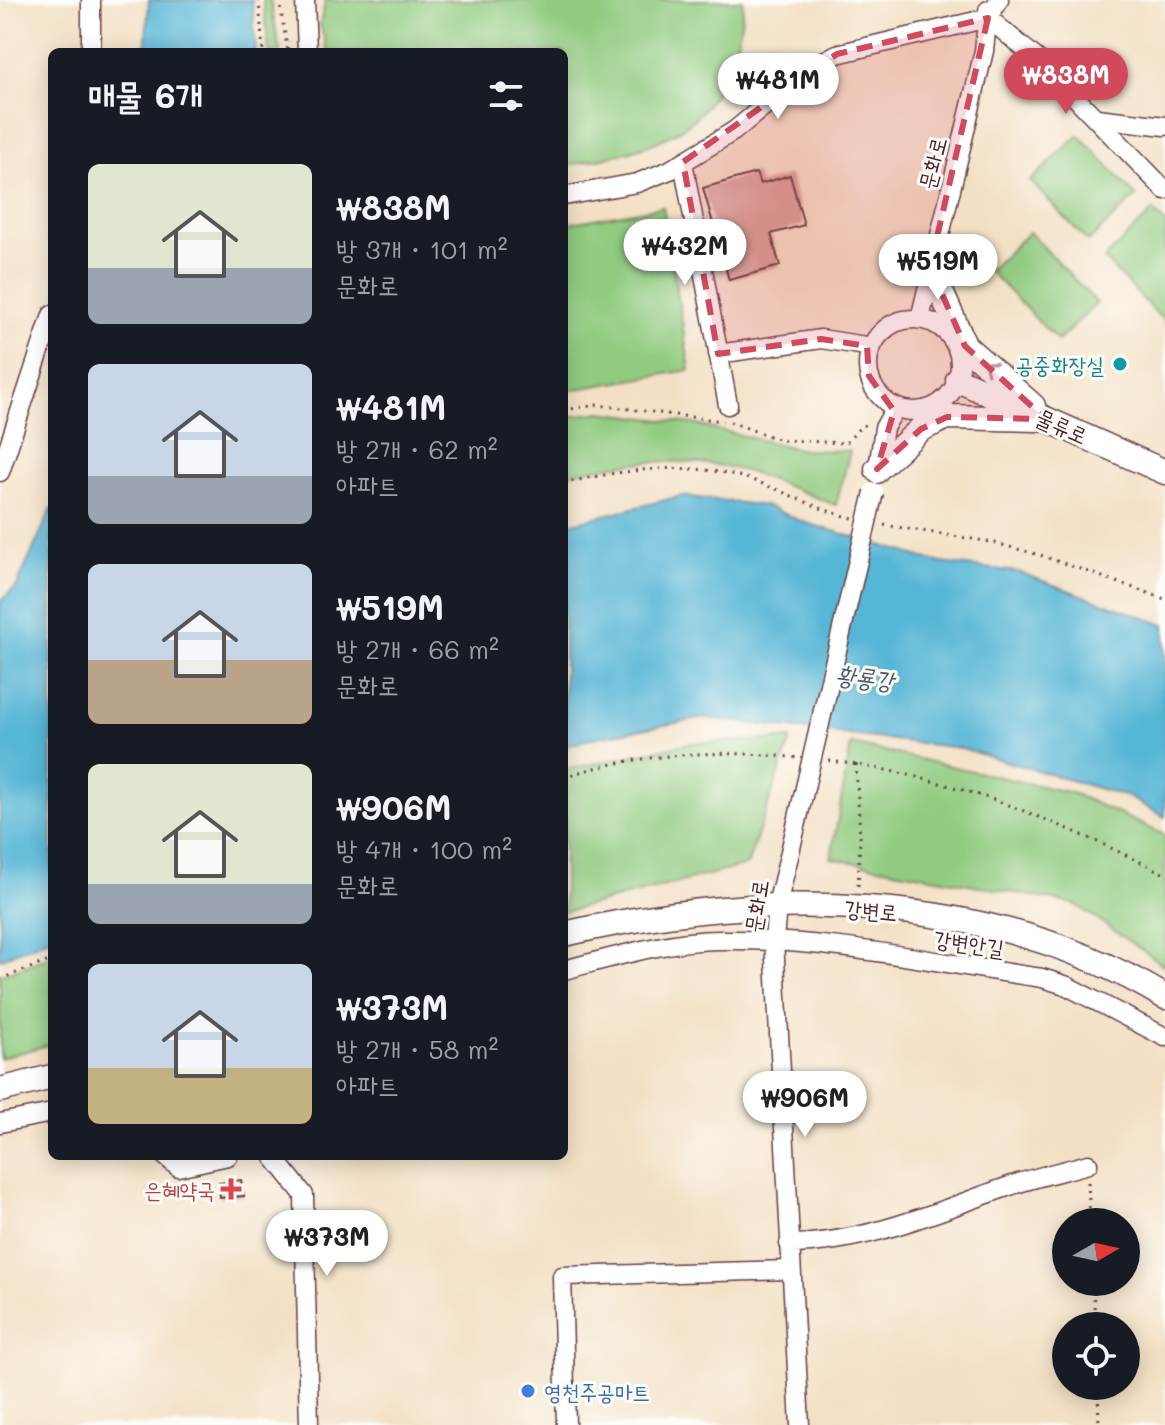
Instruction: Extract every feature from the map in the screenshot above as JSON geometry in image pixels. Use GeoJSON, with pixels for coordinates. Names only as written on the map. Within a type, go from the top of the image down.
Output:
{"type":"FeatureCollection","features":[{"type":"Feature","properties":{"kind":"main road"},"geometry":{"type":"LineString","coordinates":[[930,267],[965,346],[1046,419]]}},
{"type":"Feature","properties":{"kind":"main road","name":"물류로"},"geometry":{"type":"LineString","coordinates":[[958,380],[1165,472]]}},
{"type":"Feature","properties":{"kind":"main road"},"geometry":{"type":"LineString","coordinates":[[876,481],[921,429],[947,417],[1046,419]]}},
{"type":"Feature","properties":{"kind":"main road","name":"강변로"},"geometry":{"type":"LineString","coordinates":[[568,933],[659,915],[777,905],[856,907],[977,924],[1031,938],[1075,951],[1165,997]]}},
{"type":"Feature","properties":{"kind":"main road"},"geometry":{"type":"LineString","coordinates":[[0,1090],[48,1078]]}},
{"type":"Feature","properties":{"kind":"street"},"geometry":{"type":"LineString","coordinates":[[91,0],[91,48]]}},
{"type":"Feature","properties":{"kind":"street"},"geometry":{"type":"LineString","coordinates":[[305,0],[307,48]]}},
{"type":"Feature","properties":{"kind":"street"},"geometry":{"type":"LineString","coordinates":[[568,195],[637,183],[683,162],[734,131],[809,69],[837,54],[988,9],[999,0]]}},
{"type":"Feature","properties":{"kind":"street"},"geometry":{"type":"LineString","coordinates":[[988,9],[1165,190]]}},
{"type":"Feature","properties":{"kind":"street","name":"문화로"},"geometry":{"type":"LineString","coordinates":[[920,319],[984,51],[988,9]]}},
{"type":"Feature","properties":{"kind":"street"},"geometry":{"type":"LineString","coordinates":[[1097,118],[1165,126]]}},
{"type":"Feature","properties":{"kind":"street"},"geometry":{"type":"LineString","coordinates":[[683,162],[728,405]]}},
{"type":"Feature","properties":{"kind":"street"},"geometry":{"type":"LineString","coordinates":[[920,319],[945,330],[953,340],[959,353],[958,380],[951,393],[927,410],[913,412],[896,407],[875,390],[869,376],[872,347],[891,325],[920,319]]}},
{"type":"Feature","properties":{"kind":"street"},"geometry":{"type":"LineString","coordinates":[[0,472],[48,327]]}},
{"type":"Feature","properties":{"kind":"street"},"geometry":{"type":"LineString","coordinates":[[718,354],[821,339],[872,347]]}},
{"type":"Feature","properties":{"kind":"street","name":"문화로"},"geometry":{"type":"LineString","coordinates":[[800,1425],[774,941],[777,905],[876,481],[884,428],[896,407]]}},
{"type":"Feature","properties":{"kind":"street","name":"강변안길"},"geometry":{"type":"LineString","coordinates":[[568,969],[630,953],[717,940],[774,941],[1042,978],[1065,985],[1165,1037]]}},
{"type":"Feature","properties":{"kind":"street"},"geometry":{"type":"LineString","coordinates":[[0,1123],[48,1114]]}},
{"type":"Feature","properties":{"kind":"street"},"geometry":{"type":"LineString","coordinates":[[170,1160],[178,1167],[210,1160]]}},
{"type":"Feature","properties":{"kind":"street"},"geometry":{"type":"LineString","coordinates":[[276,1160],[304,1195],[309,1425]]}},
{"type":"Feature","properties":{"kind":"street"},"geometry":{"type":"LineString","coordinates":[[789,1244],[816,1244],[886,1230],[931,1217],[1005,1187],[1088,1164]]}},
{"type":"Feature","properties":{"kind":"street"},"geometry":{"type":"LineString","coordinates":[[566,1425],[562,1276],[790,1270]]}},
{"type":"Feature","properties":{"kind":"path"},"geometry":{"type":"LineString","coordinates":[[259,0],[263,48]]}},
{"type":"Feature","properties":{"kind":"path"},"geometry":{"type":"LineString","coordinates":[[279,0],[287,48]]}},
{"type":"Feature","properties":{"kind":"path"},"geometry":{"type":"LineString","coordinates":[[568,409],[597,405],[720,420],[780,440],[846,443],[862,425],[884,428]]}},
{"type":"Feature","properties":{"kind":"path"},"geometry":{"type":"LineString","coordinates":[[568,776],[642,758],[771,755],[799,758]]}},
{"type":"Feature","properties":{"kind":"path"},"geometry":{"type":"LineString","coordinates":[[828,761],[856,764],[1006,802],[1083,833],[1165,874]]}},
{"type":"Feature","properties":{"kind":"path"},"geometry":{"type":"LineString","coordinates":[[856,764],[860,836],[856,907]]}},
{"type":"Feature","properties":{"kind":"path"},"geometry":{"type":"LineString","coordinates":[[0,979],[48,961]]}},
{"type":"Feature","properties":{"kind":"path"},"geometry":{"type":"LineString","coordinates":[[1088,1164],[1090,1208]]}},
{"type":"Feature","properties":{"kind":"path"},"geometry":{"type":"LineString","coordinates":[[1098,1400],[1099,1425]]}},
{"type":"Feature","properties":{"kind":"highlighted area"},"geometry":{"type":"Polygon","coordinates":[[[988,18],[930,267],[965,346],[1046,419],[947,417],[921,429],[877,469],[894,411],[869,376],[867,346],[821,339],[718,354],[683,162],[837,54],[988,18]]]}},
{"type":"Feature","properties":{"kind":"green space"},"geometry":{"type":"Polygon","coordinates":[[[263,0],[270,0],[279,48],[269,48],[263,0]]]}},
{"type":"Feature","properties":{"kind":"green space"},"geometry":{"type":"Polygon","coordinates":[[[326,0],[743,0],[739,36],[727,72],[695,118],[654,143],[568,165],[568,48],[327,48],[320,24],[326,0]]]}},
{"type":"Feature","properties":{"kind":"green space"},"geometry":{"type":"Polygon","coordinates":[[[1079,135],[1136,196],[1088,242],[1030,181],[1079,135]]]}},
{"type":"Feature","properties":{"kind":"green space"},"geometry":{"type":"Polygon","coordinates":[[[663,207],[690,370],[568,390],[568,223],[663,207]]]}},
{"type":"Feature","properties":{"kind":"green space"},"geometry":{"type":"Polygon","coordinates":[[[1153,211],[1165,223],[1165,322],[1104,259],[1153,211]]]}},
{"type":"Feature","properties":{"kind":"green space"},"geometry":{"type":"Polygon","coordinates":[[[1029,232],[1097,303],[1058,341],[989,271],[1029,232]]]}},
{"type":"Feature","properties":{"kind":"green space"},"geometry":{"type":"Polygon","coordinates":[[[601,412],[693,424],[803,450],[850,451],[836,505],[737,469],[688,462],[612,465],[568,474],[568,416],[601,412]]]}},
{"type":"Feature","properties":{"kind":"green space"},"geometry":{"type":"Polygon","coordinates":[[[791,739],[747,865],[568,911],[568,769],[691,743],[791,739]]]}},
{"type":"Feature","properties":{"kind":"green space"},"geometry":{"type":"Polygon","coordinates":[[[851,744],[1072,793],[1165,835],[1165,966],[1075,904],[831,858],[851,744]]]}},
{"type":"Feature","properties":{"kind":"green space"},"geometry":{"type":"Polygon","coordinates":[[[48,957],[48,1045],[0,1058],[0,975],[48,957]]]}},
{"type":"Feature","properties":{"kind":"water"},"geometry":{"type":"Polygon","coordinates":[[[149,0],[252,0],[256,48],[145,48],[149,0]]]}},
{"type":"Feature","properties":{"kind":"water","name":"황룡강"},"geometry":{"type":"Polygon","coordinates":[[[681,496],[766,506],[803,522],[941,563],[1018,572],[1165,625],[1165,817],[1128,797],[960,748],[705,718],[592,738],[568,746],[568,524],[681,496]]]}},
{"type":"Feature","properties":{"kind":"water"},"geometry":{"type":"Polygon","coordinates":[[[48,516],[48,939],[0,959],[0,602],[17,586],[48,516]]]}},
{"type":"Feature","properties":{"kind":"building"},"geometry":{"type":"Polygon","coordinates":[[[756,173],[760,184],[790,175],[804,225],[771,234],[780,266],[729,280],[703,188],[756,173]]]}},
{"type":"Feature","properties":{"kind":"building","name":"은혜약국"},"geometry":{"type":"Polygon","coordinates":[[[241,1180],[244,1196],[220,1198],[219,1183],[241,1180]]]}},
{"type":"Feature","properties":{"kind":"place","name":"공중화장실"},"geometry":{"type":"Point","coordinates":[1120,364]}},
{"type":"Feature","properties":{"kind":"place","name":"은혜약국"},"geometry":{"type":"Point","coordinates":[231,1189]}},
{"type":"Feature","properties":{"kind":"place","name":"영천주공마트"},"geometry":{"type":"Point","coordinates":[528,1391]}}]}
